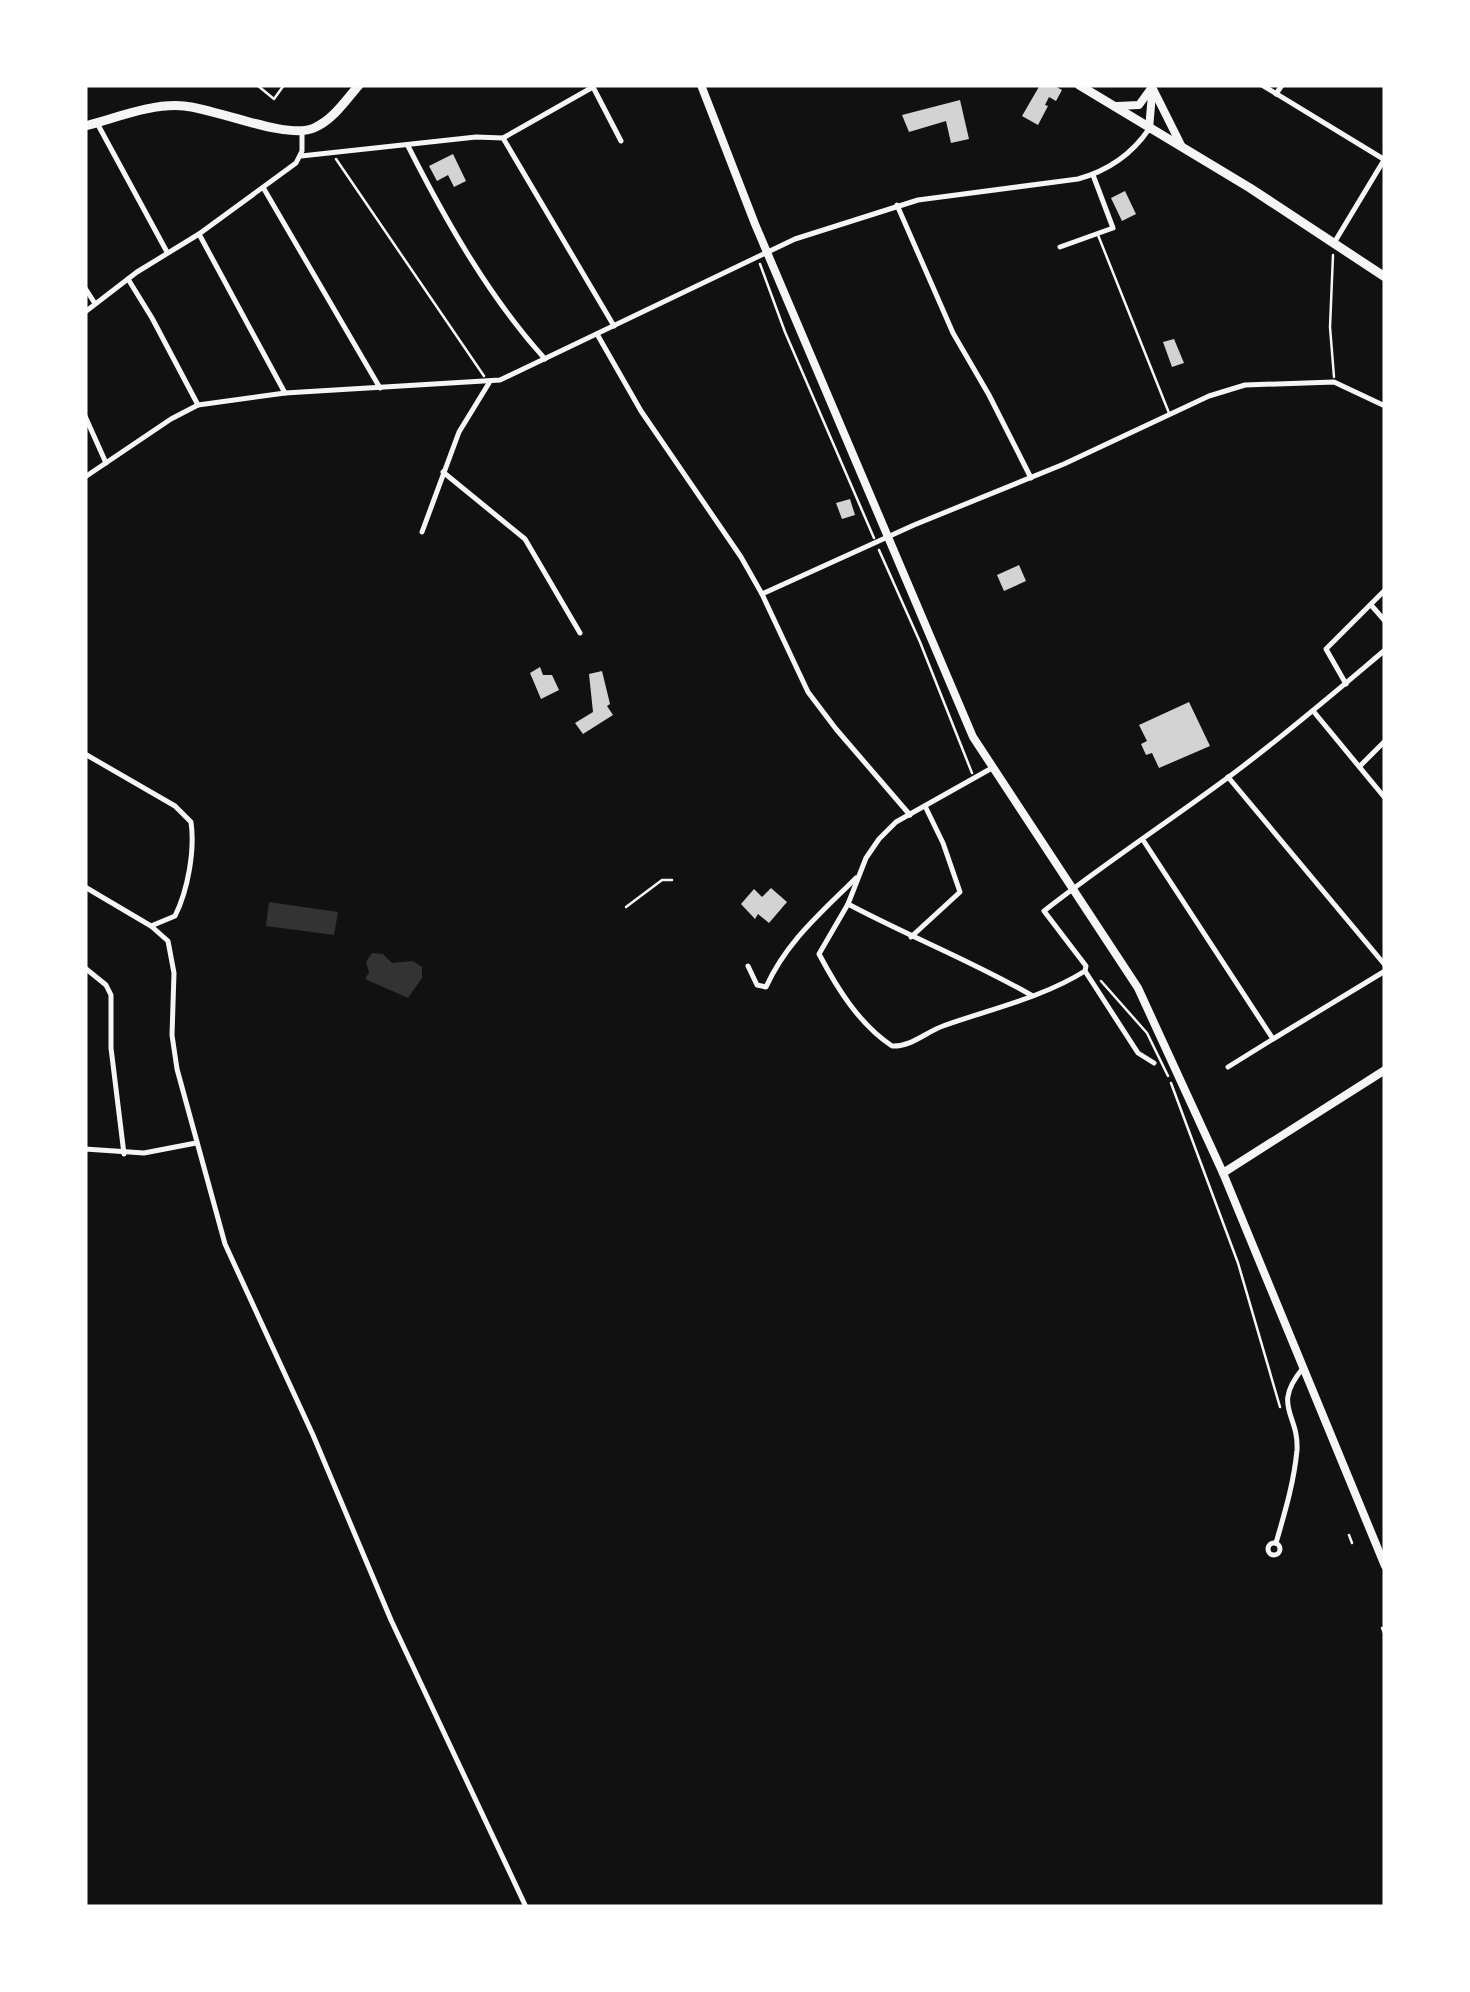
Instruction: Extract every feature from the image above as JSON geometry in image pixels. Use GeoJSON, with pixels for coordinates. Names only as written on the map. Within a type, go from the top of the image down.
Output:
{"type":"FeatureCollection","features":[{"type":"Feature","properties":{"kind":"main road"},"geometry":{"type":"LineString","coordinates":[[85,126],[180,106],[205,108],[302,131],[327,120],[359,85]]}},
{"type":"Feature","properties":{"kind":"main road"},"geometry":{"type":"LineString","coordinates":[[701,85],[886,538],[973,736],[1138,988],[1223,1173],[1385,1566]]}},
{"type":"Feature","properties":{"kind":"main road"},"geometry":{"type":"LineString","coordinates":[[1079,85],[1385,277]]}},
{"type":"Feature","properties":{"kind":"main road"},"geometry":{"type":"LineString","coordinates":[[1112,106],[1139,105],[1152,86]]}},
{"type":"Feature","properties":{"kind":"main road"},"geometry":{"type":"LineString","coordinates":[[1149,129],[1152,86]]}},
{"type":"Feature","properties":{"kind":"main road"},"geometry":{"type":"LineString","coordinates":[[1152,86],[1182,147]]}},
{"type":"Feature","properties":{"kind":"main road"},"geometry":{"type":"LineString","coordinates":[[1223,1173],[1385,1070]]}},
{"type":"Feature","properties":{"kind":"street"},"geometry":{"type":"LineString","coordinates":[[1262,85],[1385,160],[1333,244]]}},
{"type":"Feature","properties":{"kind":"street"},"geometry":{"type":"LineString","coordinates":[[1276,94],[1282,85]]}},
{"type":"Feature","properties":{"kind":"street"},"geometry":{"type":"LineString","coordinates":[[85,312],[264,189],[301,156],[476,137],[503,138],[594,87],[621,141]]}},
{"type":"Feature","properties":{"kind":"street"},"geometry":{"type":"LineString","coordinates":[[98,123],[168,252]]}},
{"type":"Feature","properties":{"kind":"street"},"geometry":{"type":"LineString","coordinates":[[85,477],[198,405],[286,392],[500,380],[767,251],[897,204],[1093,175],[1128,153],[1149,129]]}},
{"type":"Feature","properties":{"kind":"street"},"geometry":{"type":"LineString","coordinates":[[301,156],[302,131]]}},
{"type":"Feature","properties":{"kind":"street"},"geometry":{"type":"LineString","coordinates":[[503,138],[614,326]]}},
{"type":"Feature","properties":{"kind":"street"},"geometry":{"type":"LineString","coordinates":[[408,146],[479,270],[545,359]]}},
{"type":"Feature","properties":{"kind":"street"},"geometry":{"type":"LineString","coordinates":[[1060,246],[1113,228],[1093,175]]}},
{"type":"Feature","properties":{"kind":"street"},"geometry":{"type":"LineString","coordinates":[[264,189],[380,388]]}},
{"type":"Feature","properties":{"kind":"street"},"geometry":{"type":"LineString","coordinates":[[897,204],[953,332],[1032,478]]}},
{"type":"Feature","properties":{"kind":"street"},"geometry":{"type":"LineString","coordinates":[[199,234],[286,392]]}},
{"type":"Feature","properties":{"kind":"street"},"geometry":{"type":"LineString","coordinates":[[128,279],[198,405]]}},
{"type":"Feature","properties":{"kind":"street"},"geometry":{"type":"LineString","coordinates":[[85,288],[94,303]]}},
{"type":"Feature","properties":{"kind":"street"},"geometry":{"type":"LineString","coordinates":[[597,334],[641,411],[762,594],[808,692],[910,815]]}},
{"type":"Feature","properties":{"kind":"street"},"geometry":{"type":"LineString","coordinates":[[422,532],[458,432],[489,382]]}},
{"type":"Feature","properties":{"kind":"street"},"geometry":{"type":"LineString","coordinates":[[762,594],[1032,478],[1209,396],[1245,386],[1334,382],[1385,406]]}},
{"type":"Feature","properties":{"kind":"street"},"geometry":{"type":"LineString","coordinates":[[85,416],[106,463]]}},
{"type":"Feature","properties":{"kind":"street"},"geometry":{"type":"LineString","coordinates":[[442,472],[525,540],[580,633]]}},
{"type":"Feature","properties":{"kind":"street"},"geometry":{"type":"LineString","coordinates":[[1346,684],[1326,649],[1385,590]]}},
{"type":"Feature","properties":{"kind":"street"},"geometry":{"type":"LineString","coordinates":[[1374,602],[1385,621]]}},
{"type":"Feature","properties":{"kind":"street"},"geometry":{"type":"LineString","coordinates":[[1154,1064],[1138,1053],[1044,911],[1228,778],[1314,712],[1385,650]]}},
{"type":"Feature","properties":{"kind":"street"},"geometry":{"type":"LineString","coordinates":[[1314,712],[1385,798]]}},
{"type":"Feature","properties":{"kind":"street"},"geometry":{"type":"LineString","coordinates":[[1360,766],[1385,741]]}},
{"type":"Feature","properties":{"kind":"street"},"geometry":{"type":"LineString","coordinates":[[85,754],[175,806],[192,822],[181,904],[175,916],[151,926]]}},
{"type":"Feature","properties":{"kind":"street"},"geometry":{"type":"LineString","coordinates":[[993,768],[910,815],[879,838],[819,954],[858,1015],[892,1046],[902,1046],[940,1027],[1062,985],[1085,969]]}},
{"type":"Feature","properties":{"kind":"street"},"geometry":{"type":"LineString","coordinates":[[1228,778],[1385,968],[1228,1067]]}},
{"type":"Feature","properties":{"kind":"street"},"geometry":{"type":"LineString","coordinates":[[911,937],[960,892],[925,806]]}},
{"type":"Feature","properties":{"kind":"street"},"geometry":{"type":"LineString","coordinates":[[1143,840],[1273,1039]]}},
{"type":"Feature","properties":{"kind":"street"},"geometry":{"type":"LineString","coordinates":[[748,966],[757,985],[766,988],[787,948],[858,876]]}},
{"type":"Feature","properties":{"kind":"street"},"geometry":{"type":"LineString","coordinates":[[85,887],[151,926],[168,941],[172,956],[172,1035],[180,1086],[232,1264],[312,1435],[391,1620],[526,1907]]}},
{"type":"Feature","properties":{"kind":"street"},"geometry":{"type":"LineString","coordinates":[[848,904],[1031,995]]}},
{"type":"Feature","properties":{"kind":"street"},"geometry":{"type":"LineString","coordinates":[[85,968],[106,985],[111,995],[111,1048],[124,1154]]}},
{"type":"Feature","properties":{"kind":"street"},"geometry":{"type":"LineString","coordinates":[[85,1149],[124,1154],[196,1143]]}},
{"type":"Feature","properties":{"kind":"street"},"geometry":{"type":"LineString","coordinates":[[1276,1543],[1294,1476],[1297,1442],[1290,1421],[1288,1393],[1303,1368]]}},
{"type":"Feature","properties":{"kind":"lane"},"geometry":{"type":"LineString","coordinates":[[257,85],[274,99],[284,85]]}},
{"type":"Feature","properties":{"kind":"lane"},"geometry":{"type":"LineString","coordinates":[[1098,233],[1170,414]]}},
{"type":"Feature","properties":{"kind":"lane"},"geometry":{"type":"LineString","coordinates":[[1349,1535],[1352,1543]]}},
{"type":"Feature","properties":{"kind":"lane"},"geometry":{"type":"LineString","coordinates":[[1382,1628],[1385,1635]]}},
{"type":"Feature","properties":{"kind":"path"},"geometry":{"type":"LineString","coordinates":[[332,154],[489,382]]}},
{"type":"Feature","properties":{"kind":"path"},"geometry":{"type":"LineString","coordinates":[[1333,244],[1330,327],[1334,382]]}},
{"type":"Feature","properties":{"kind":"path"},"geometry":{"type":"LineString","coordinates":[[758,258],[785,332],[920,642],[973,778]]}},
{"type":"Feature","properties":{"kind":"path"},"geometry":{"type":"LineString","coordinates":[[626,907],[662,880],[672,880]]}},
{"type":"Feature","properties":{"kind":"path"},"geometry":{"type":"LineString","coordinates":[[1085,969],[1127,1007],[1147,1033],[1170,1081],[1238,1263],[1283,1417],[1290,1421]]}},
{"type":"Feature","properties":{"kind":"shaded area"},"geometry":{"type":"Polygon","coordinates":[[[269,902],[338,912],[334,935],[266,926],[269,902]]]}},
{"type":"Feature","properties":{"kind":"shaded area"},"geometry":{"type":"Polygon","coordinates":[[[372,953],[383,954],[392,963],[413,961],[422,967],[422,978],[408,998],[365,979],[369,972],[366,962],[372,953]]]}},
{"type":"Feature","properties":{"kind":"building"},"geometry":{"type":"Polygon","coordinates":[[[1040,85],[1062,90],[1056,101],[1049,97],[1038,125],[1022,116],[1040,85]]]}},
{"type":"Feature","properties":{"kind":"building"},"geometry":{"type":"Polygon","coordinates":[[[960,100],[969,139],[951,143],[946,121],[909,132],[902,115],[960,100]]]}},
{"type":"Feature","properties":{"kind":"building"},"geometry":{"type":"Polygon","coordinates":[[[453,154],[466,181],[454,187],[448,175],[437,181],[429,166],[453,154]]]}},
{"type":"Feature","properties":{"kind":"building"},"geometry":{"type":"Polygon","coordinates":[[[1125,191],[1136,214],[1122,221],[1111,198],[1125,191]]]}},
{"type":"Feature","properties":{"kind":"building"},"geometry":{"type":"Polygon","coordinates":[[[1174,339],[1184,363],[1172,367],[1163,342],[1174,339]]]}},
{"type":"Feature","properties":{"kind":"building"},"geometry":{"type":"Polygon","coordinates":[[[850,499],[855,515],[842,519],[836,503],[850,499]]]}},
{"type":"Feature","properties":{"kind":"building"},"geometry":{"type":"Polygon","coordinates":[[[1019,565],[1026,581],[1004,591],[997,575],[1019,565]]]}},
{"type":"Feature","properties":{"kind":"building"},"geometry":{"type":"Polygon","coordinates":[[[540,667],[543,675],[552,675],[559,690],[541,699],[530,673],[540,667]]]}},
{"type":"Feature","properties":{"kind":"building"},"geometry":{"type":"Polygon","coordinates":[[[602,671],[610,704],[607,706],[613,715],[583,734],[575,723],[593,712],[589,674],[602,671]]]}},
{"type":"Feature","properties":{"kind":"building"},"geometry":{"type":"Polygon","coordinates":[[[1189,702],[1210,746],[1159,768],[1152,753],[1146,755],[1141,744],[1147,741],[1139,725],[1189,702]]]}},
{"type":"Feature","properties":{"kind":"building"},"geometry":{"type":"Polygon","coordinates":[[[771,888],[787,902],[769,923],[758,914],[755,919],[741,904],[754,889],[762,897],[771,888]]]}}]}
